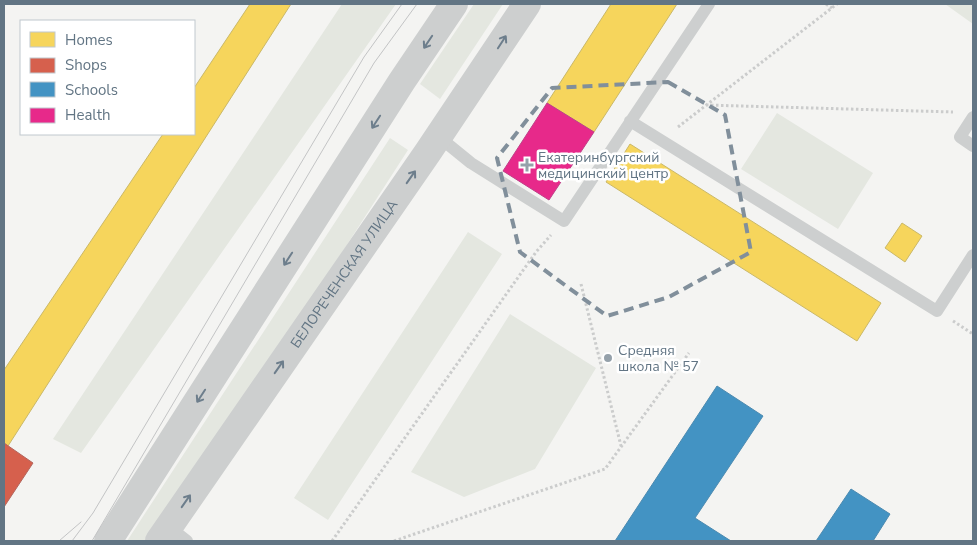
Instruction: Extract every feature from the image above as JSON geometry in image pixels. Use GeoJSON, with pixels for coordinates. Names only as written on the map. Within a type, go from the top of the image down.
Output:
{"type":"FeatureCollection","features":[{"type":"Feature","properties":{"kind":"street"},"geometry":{"type":"LineString","coordinates":[[108,541],[402,81],[454,4]]}},
{"type":"Feature","properties":{"kind":"street","name":"БЕЛОРЕЧЕНСКАЯ УЛИЦА"},"geometry":{"type":"LineString","coordinates":[[171,536],[527,4]]}},
{"type":"Feature","properties":{"kind":"lane"},"geometry":{"type":"LineString","coordinates":[[438,137],[471,163],[564,222],[709,4]]}},
{"type":"Feature","properties":{"kind":"lane"},"geometry":{"type":"LineString","coordinates":[[973,117],[960,137],[973,146]]}},
{"type":"Feature","properties":{"kind":"lane"},"geometry":{"type":"LineString","coordinates":[[630,121],[938,311],[973,255]]}},
{"type":"Feature","properties":{"kind":"path"},"geometry":{"type":"LineString","coordinates":[[826,4],[832,8]]}},
{"type":"Feature","properties":{"kind":"path"},"geometry":{"type":"LineString","coordinates":[[666,143],[679,126],[838,4]]}},
{"type":"Feature","properties":{"kind":"path"},"geometry":{"type":"LineString","coordinates":[[706,105],[954,112]]}},
{"type":"Feature","properties":{"kind":"path"},"geometry":{"type":"LineString","coordinates":[[332,541],[536,252],[564,222]]}},
{"type":"Feature","properties":{"kind":"path"},"geometry":{"type":"LineString","coordinates":[[581,284],[621,447]]}},
{"type":"Feature","properties":{"kind":"path"},"geometry":{"type":"LineString","coordinates":[[394,541],[606,468],[689,353]]}},
{"type":"Feature","properties":{"kind":"highlighted area"},"geometry":{"type":"Polygon","coordinates":[[[668,82],[725,115],[751,252],[669,297],[607,316],[520,252],[497,158],[552,88],[668,82]]]}},
{"type":"Feature","properties":{"kind":"shaded area"},"geometry":{"type":"Polygon","coordinates":[[[342,4],[396,4],[81,453],[53,439],[342,4]]]}},
{"type":"Feature","properties":{"kind":"shaded area"},"geometry":{"type":"Polygon","coordinates":[[[474,4],[503,4],[440,99],[420,84],[474,4]]]}},
{"type":"Feature","properties":{"kind":"shaded area"},"geometry":{"type":"Polygon","coordinates":[[[945,4],[973,4],[973,24],[945,4]]]}},
{"type":"Feature","properties":{"kind":"shaded area"},"geometry":{"type":"Polygon","coordinates":[[[777,113],[873,173],[838,229],[741,169],[777,113]]]}},
{"type":"Feature","properties":{"kind":"shaded area"},"geometry":{"type":"Polygon","coordinates":[[[390,138],[408,150],[156,541],[127,541],[390,138]]]}},
{"type":"Feature","properties":{"kind":"shaded area"},"geometry":{"type":"Polygon","coordinates":[[[468,232],[502,254],[328,520],[294,498],[468,232]]]}},
{"type":"Feature","properties":{"kind":"shaded area"},"geometry":{"type":"Polygon","coordinates":[[[510,314],[596,368],[535,469],[464,497],[411,472],[510,314]]]}},
{"type":"Feature","properties":{"kind":"building: Homes"},"geometry":{"type":"Polygon","coordinates":[[[250,4],[291,4],[8,446],[4,443],[4,370],[162,135],[195,135],[195,86],[250,4]]]}},
{"type":"Feature","properties":{"kind":"building: Homes"},"geometry":{"type":"Polygon","coordinates":[[[611,4],[677,4],[594,132],[547,103],[611,4]]]}},
{"type":"Feature","properties":{"kind":"building: Homes"},"geometry":{"type":"Polygon","coordinates":[[[630,144],[881,303],[857,341],[606,182],[630,144]]]}},
{"type":"Feature","properties":{"kind":"building: Homes"},"geometry":{"type":"Polygon","coordinates":[[[902,223],[922,236],[905,262],[885,248],[902,223]]]}},
{"type":"Feature","properties":{"kind":"building: Shops"},"geometry":{"type":"Polygon","coordinates":[[[4,443],[33,463],[4,507],[4,443]]]}},
{"type":"Feature","properties":{"kind":"building: Schools"},"geometry":{"type":"Polygon","coordinates":[[[717,386],[763,416],[695,518],[731,541],[615,541],[717,386]]]}},
{"type":"Feature","properties":{"kind":"building: Schools"},"geometry":{"type":"Polygon","coordinates":[[[851,489],[890,514],[873,541],[816,541],[851,489]]]}},
{"type":"Feature","properties":{"kind":"building: Health"},"geometry":{"type":"Polygon","coordinates":[[[547,103],[594,132],[549,200],[503,171],[547,103]]]}},
{"type":"Feature","properties":{"kind":"tram line"},"geometry":{"type":"LineString","coordinates":[[72,541],[93,513],[364,57],[402,4]]}},
{"type":"Feature","properties":{"kind":"tram line"},"geometry":{"type":"LineString","coordinates":[[92,541],[374,63],[417,4]]}},
{"type":"Feature","properties":{"kind":"tram line"},"geometry":{"type":"LineString","coordinates":[[59,541],[81,522]]}},
{"type":"Feature","properties":{"kind":"place","name":"Екатеринбургский медицинский центр"},"geometry":{"type":"Point","coordinates":[527,165]}},
{"type":"Feature","properties":{"kind":"place","name":"Средняя школа № 57"},"geometry":{"type":"Point","coordinates":[608,358]}}]}
